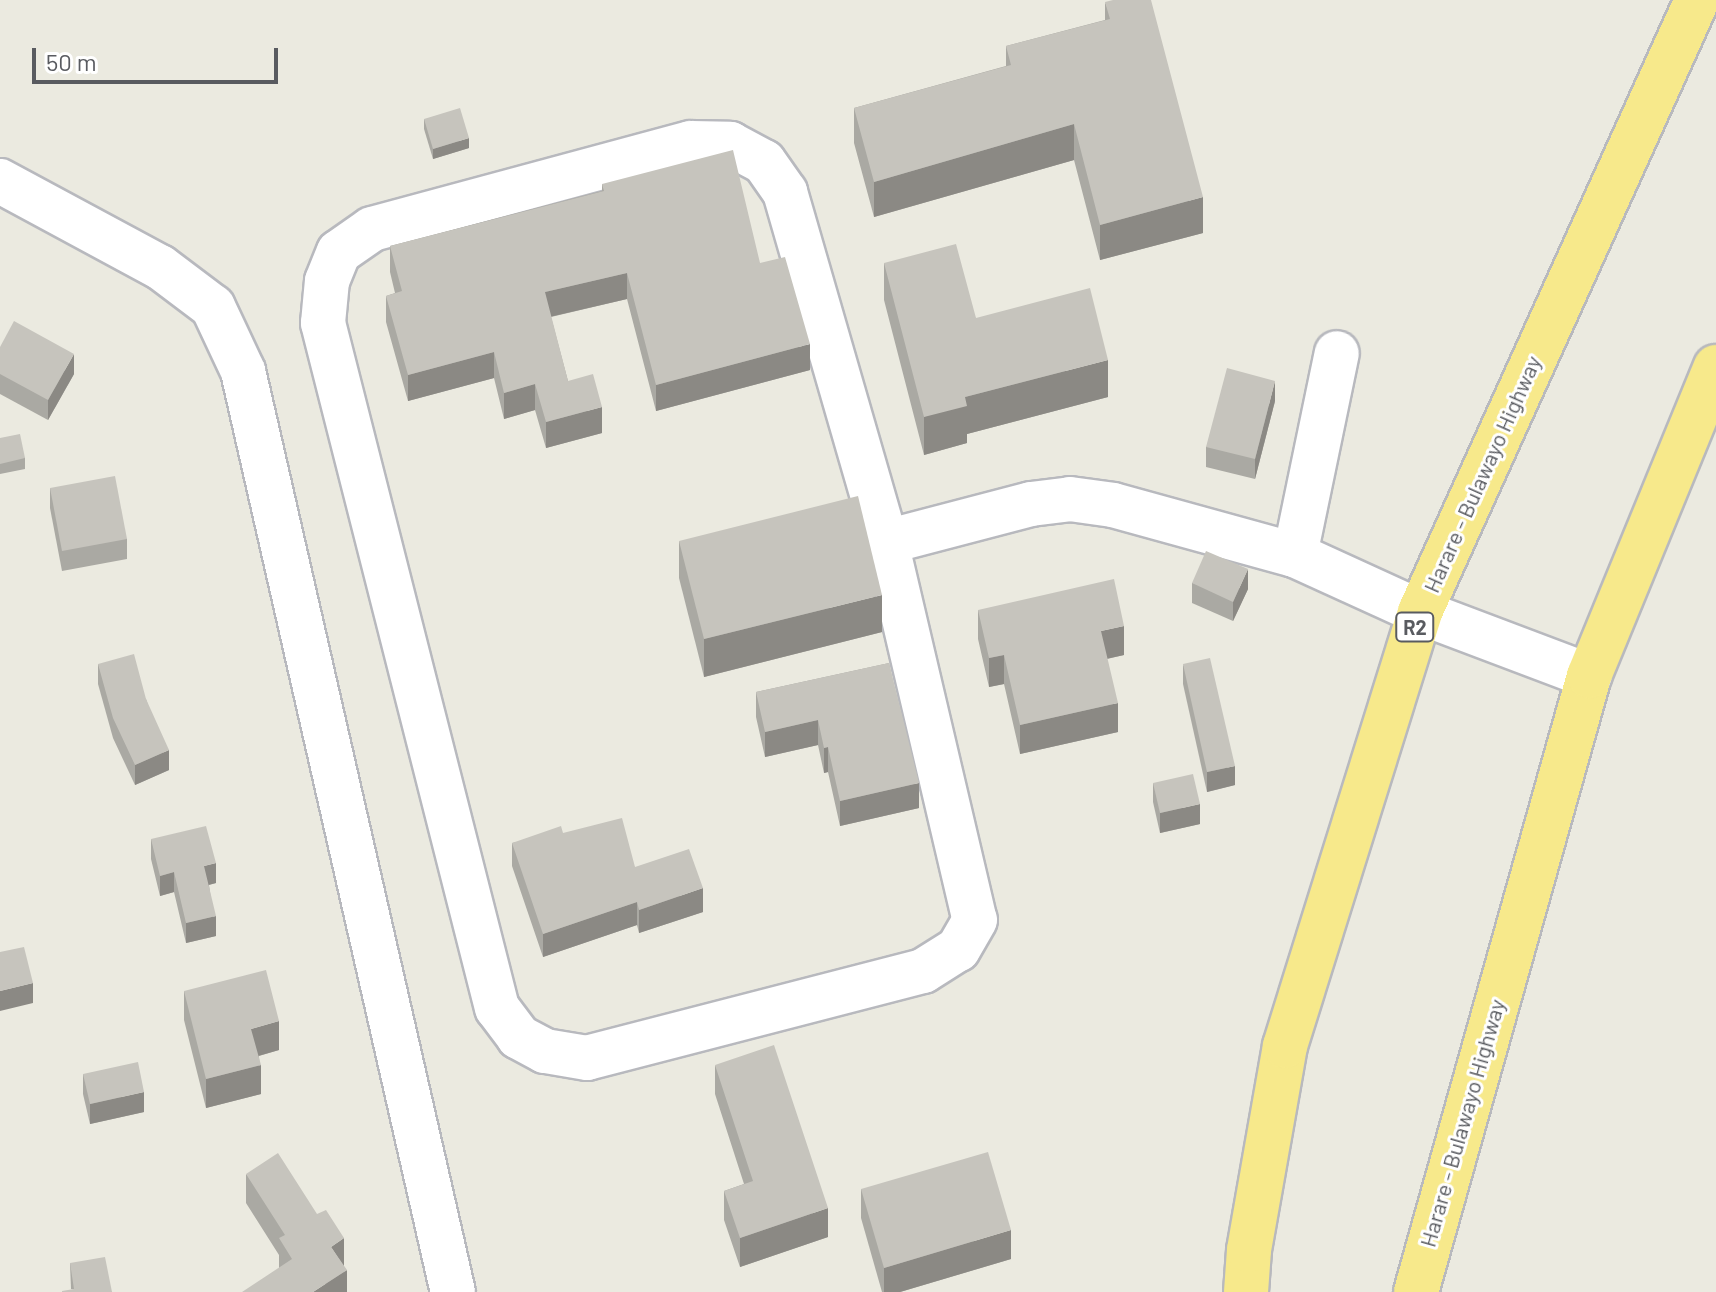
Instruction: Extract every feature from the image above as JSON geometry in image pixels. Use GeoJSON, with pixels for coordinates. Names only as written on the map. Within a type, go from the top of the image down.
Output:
{"type":"FeatureCollection","features":[{"type":"Feature","properties":{"kind":"highway","name":"Harare - Bulawayo Highway"},"geometry":{"type":"LineString","coordinates":[[1246,1292],[1249,1250],[1285,1046],[1420,612],[1697,0]]}},
{"type":"Feature","properties":{"kind":"highway","name":"Harare - Bulawayo Highway"},"geometry":{"type":"LineString","coordinates":[[1416,1292],[1589,676],[1716,367]]}},
{"type":"Feature","properties":{"kind":"street"},"geometry":{"type":"LineString","coordinates":[[691,143],[730,144],[764,162],[785,192],[886,542],[975,920],[958,949],[923,971],[587,1058],[545,1051],[519,1037],[497,1008],[323,323],[327,281],[339,252],[372,229],[691,143]]}},
{"type":"Feature","properties":{"kind":"street"},"geometry":{"type":"LineString","coordinates":[[0,181],[160,267],[213,307],[243,371],[453,1292]]}},
{"type":"Feature","properties":{"kind":"street"},"geometry":{"type":"LineString","coordinates":[[1295,555],[1337,353]]}},
{"type":"Feature","properties":{"kind":"street"},"geometry":{"type":"LineString","coordinates":[[886,542],[1031,504],[1070,499],[1113,505],[1295,555],[1420,612],[1589,676]]}},
{"type":"Feature","properties":{"kind":"building"},"geometry":{"type":"Polygon","coordinates":[[[1151,0],[1203,197],[1100,225],[1074,124],[874,182],[854,108],[1011,65],[1006,46],[1110,19],[1105,2],[1151,0]]]}},
{"type":"Feature","properties":{"kind":"building"},"geometry":{"type":"Polygon","coordinates":[[[460,108],[469,138],[433,149],[424,119],[460,108]]]}},
{"type":"Feature","properties":{"kind":"building"},"geometry":{"type":"Polygon","coordinates":[[[733,150],[760,263],[785,257],[810,344],[656,385],[627,273],[545,292],[568,381],[593,374],[602,407],[546,422],[535,384],[504,393],[494,352],[408,375],[386,296],[402,291],[390,246],[604,191],[602,184],[733,150]]]}},
{"type":"Feature","properties":{"kind":"building"},"geometry":{"type":"Polygon","coordinates":[[[956,244],[976,318],[1090,288],[1108,360],[965,397],[967,406],[924,417],[884,263],[956,244]]]}},
{"type":"Feature","properties":{"kind":"building"},"geometry":{"type":"Polygon","coordinates":[[[14,321],[74,354],[48,400],[0,374],[0,347],[14,321]]]}},
{"type":"Feature","properties":{"kind":"building"},"geometry":{"type":"Polygon","coordinates":[[[1227,368],[1275,381],[1255,459],[1206,447],[1227,368]]]}},
{"type":"Feature","properties":{"kind":"building"},"geometry":{"type":"Polygon","coordinates":[[[20,434],[25,458],[0,464],[0,438],[20,434]]]}},
{"type":"Feature","properties":{"kind":"building"},"geometry":{"type":"Polygon","coordinates":[[[115,476],[127,539],[62,551],[50,488],[115,476]]]}},
{"type":"Feature","properties":{"kind":"building"},"geometry":{"type":"Polygon","coordinates":[[[858,496],[882,595],[704,639],[679,541],[858,496]]]}},
{"type":"Feature","properties":{"kind":"building"},"geometry":{"type":"Polygon","coordinates":[[[1206,551],[1248,569],[1233,602],[1192,583],[1206,551]]]}},
{"type":"Feature","properties":{"kind":"building"},"geometry":{"type":"Polygon","coordinates":[[[1114,579],[1124,626],[1101,631],[1118,703],[1020,725],[1004,655],[989,658],[978,610],[1114,579]]]}},
{"type":"Feature","properties":{"kind":"building"},"geometry":{"type":"Polygon","coordinates":[[[134,654],[146,699],[169,750],[135,765],[113,718],[98,664],[134,654]]]}},
{"type":"Feature","properties":{"kind":"building"},"geometry":{"type":"Polygon","coordinates":[[[1210,658],[1235,766],[1207,772],[1183,664],[1210,658]]]}},
{"type":"Feature","properties":{"kind":"building"},"geometry":{"type":"Polygon","coordinates":[[[889,663],[919,783],[840,801],[828,747],[824,748],[818,720],[765,732],[756,692],[889,663]]]}},
{"type":"Feature","properties":{"kind":"building"},"geometry":{"type":"Polygon","coordinates":[[[1193,774],[1200,804],[1160,813],[1153,783],[1193,774]]]}},
{"type":"Feature","properties":{"kind":"building"},"geometry":{"type":"Polygon","coordinates":[[[622,818],[635,867],[689,849],[703,888],[639,910],[637,902],[543,934],[512,843],[561,826],[563,833],[622,818]]]}},
{"type":"Feature","properties":{"kind":"building"},"geometry":{"type":"Polygon","coordinates":[[[206,826],[216,863],[204,866],[216,916],[186,923],[174,872],[160,876],[151,839],[206,826]]]}},
{"type":"Feature","properties":{"kind":"building"},"geometry":{"type":"Polygon","coordinates":[[[24,947],[33,983],[0,991],[0,952],[24,947]]]}},
{"type":"Feature","properties":{"kind":"building"},"geometry":{"type":"Polygon","coordinates":[[[266,970],[279,1021],[251,1029],[261,1065],[206,1079],[184,991],[266,970]]]}},
{"type":"Feature","properties":{"kind":"building"},"geometry":{"type":"Polygon","coordinates":[[[774,1045],[828,1208],[740,1238],[724,1191],[753,1181],[715,1065],[774,1045]]]}},
{"type":"Feature","properties":{"kind":"building"},"geometry":{"type":"Polygon","coordinates":[[[138,1062],[144,1092],[90,1104],[83,1074],[138,1062]]]}},
{"type":"Feature","properties":{"kind":"building"},"geometry":{"type":"Polygon","coordinates":[[[988,1152],[1011,1230],[884,1268],[861,1189],[988,1152]]]}},
{"type":"Feature","properties":{"kind":"building"},"geometry":{"type":"Polygon","coordinates":[[[278,1153],[317,1214],[326,1210],[344,1238],[331,1247],[347,1270],[313,1292],[242,1292],[292,1259],[279,1238],[285,1235],[246,1174],[278,1153]]]}},
{"type":"Feature","properties":{"kind":"building"},"geometry":{"type":"Polygon","coordinates":[[[105,1257],[112,1292],[62,1292],[74,1289],[70,1263],[105,1257]]]}}]}
